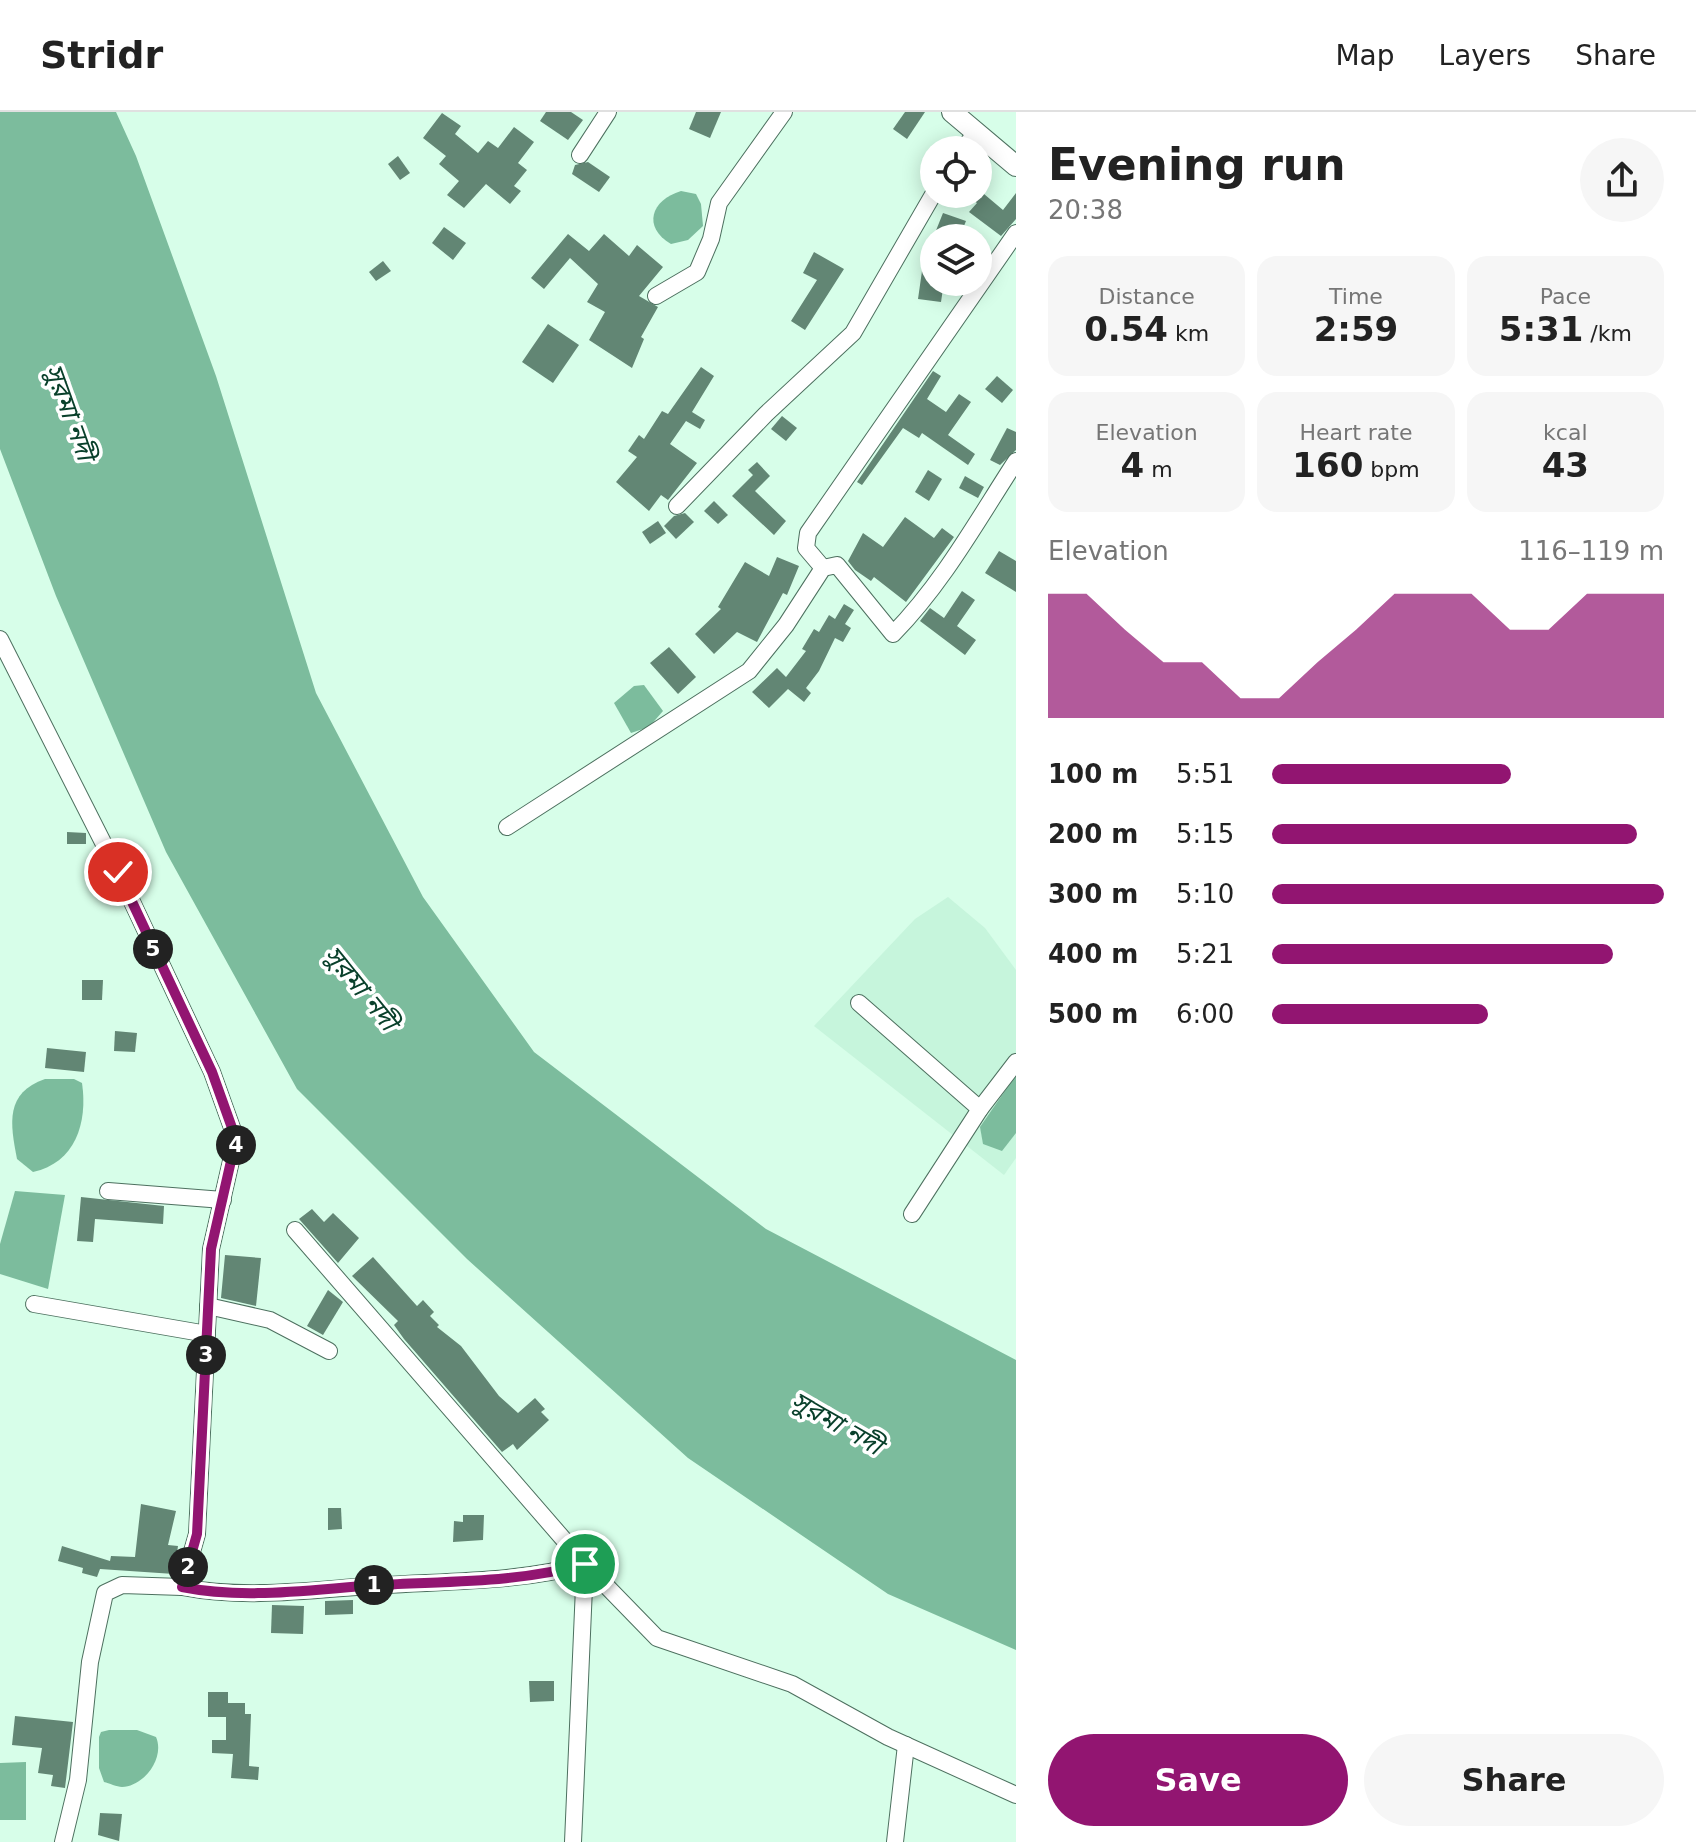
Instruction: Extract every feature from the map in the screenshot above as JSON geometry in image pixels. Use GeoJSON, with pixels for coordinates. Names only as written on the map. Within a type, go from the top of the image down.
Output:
{"type":"FeatureCollection","features":[{"type":"Feature","properties":{"kind":"street"},"geometry":{"type":"LineString","coordinates":[[580,155],[608,112]]}},
{"type":"Feature","properties":{"kind":"street"},"geometry":{"type":"LineString","coordinates":[[656,296],[697,272],[711,239],[719,203],[784,112]]}},
{"type":"Feature","properties":{"kind":"street"},"geometry":{"type":"LineString","coordinates":[[952,112],[966,136]]}},
{"type":"Feature","properties":{"kind":"street"},"geometry":{"type":"LineString","coordinates":[[992,154],[1016,166]]}},
{"type":"Feature","properties":{"kind":"street"},"geometry":{"type":"LineString","coordinates":[[677,506],[766,414],[853,333],[925,208]]}},
{"type":"Feature","properties":{"kind":"street"},"geometry":{"type":"LineString","coordinates":[[823,568],[806,548],[808,533],[1016,233]]}},
{"type":"Feature","properties":{"kind":"street"},"geometry":{"type":"LineString","coordinates":[[507,827],[749,671],[786,625],[823,568],[837,565],[893,634],[921,606],[949,567],[1016,461]]}},
{"type":"Feature","properties":{"kind":"street"},"geometry":{"type":"LineString","coordinates":[[0,639],[118,872],[212,1072],[236,1139],[211,1249],[197,1534],[182,1587]]}},
{"type":"Feature","properties":{"kind":"street"},"geometry":{"type":"LineString","coordinates":[[859,1003],[980,1109]]}},
{"type":"Feature","properties":{"kind":"street"},"geometry":{"type":"LineString","coordinates":[[912,1214],[980,1109],[1016,1062]]}},
{"type":"Feature","properties":{"kind":"street"},"geometry":{"type":"LineString","coordinates":[[108,1191],[223,1200]]}},
{"type":"Feature","properties":{"kind":"street"},"geometry":{"type":"LineString","coordinates":[[295,1230],[585,1564],[657,1638],[792,1684],[906,1745],[1016,1795]]}},
{"type":"Feature","properties":{"kind":"street"},"geometry":{"type":"LineString","coordinates":[[34,1304],[207,1334]]}},
{"type":"Feature","properties":{"kind":"street"},"geometry":{"type":"LineString","coordinates":[[208,1306],[270,1320],[329,1351]]}},
{"type":"Feature","properties":{"kind":"street"},"geometry":{"type":"LineString","coordinates":[[63,1842],[78,1780],[90,1662],[105,1593],[122,1585],[182,1587],[209,1592],[278,1593],[497,1578],[561,1571],[585,1564]]}},
{"type":"Feature","properties":{"kind":"street"},"geometry":{"type":"LineString","coordinates":[[573,1842],[585,1564]]}},
{"type":"Feature","properties":{"kind":"street"},"geometry":{"type":"LineString","coordinates":[[895,1842],[906,1745]]}},
{"type":"Feature","properties":{"kind":"shaded area"},"geometry":{"type":"Polygon","coordinates":[[[948,897],[985,928],[1016,970],[1016,1158],[1004,1175],[814,1026],[915,919],[948,897]]]}},
{"type":"Feature","properties":{"kind":"water","name":"সুরমা নদী"},"geometry":{"type":"Polygon","coordinates":[[[0,112],[116,112],[136,156],[216,376],[316,693],[423,897],[534,1052],[766,1229],[1016,1360],[1016,1650],[888,1594],[688,1458],[467,1259],[297,1089],[166,852],[56,596],[0,449],[0,112]]]}},
{"type":"Feature","properties":{"kind":"water"},"geometry":{"type":"Polygon","coordinates":[[[681,191],[696,194],[701,204],[703,226],[688,240],[671,244],[656,230],[654,214],[663,201],[681,191]]]}},
{"type":"Feature","properties":{"kind":"water"},"geometry":{"type":"Polygon","coordinates":[[[644,685],[663,711],[649,727],[631,733],[614,703],[634,686],[644,685]]]}},
{"type":"Feature","properties":{"kind":"water"},"geometry":{"type":"Polygon","coordinates":[[[1016,1075],[1016,1133],[1002,1151],[983,1144],[980,1127],[1016,1075]]]}},
{"type":"Feature","properties":{"kind":"water"},"geometry":{"type":"Polygon","coordinates":[[[45,1079],[74,1079],[82,1083],[83,1113],[76,1139],[69,1150],[59,1160],[33,1172],[17,1159],[13,1111],[23,1092],[45,1079]]]}},
{"type":"Feature","properties":{"kind":"water"},"geometry":{"type":"Polygon","coordinates":[[[15,1191],[65,1195],[48,1289],[0,1274],[0,1244],[15,1191]]]}},
{"type":"Feature","properties":{"kind":"water"},"geometry":{"type":"Polygon","coordinates":[[[137,1730],[156,1737],[158,1753],[155,1761],[138,1782],[120,1787],[104,1782],[99,1768],[99,1737],[101,1732],[137,1730]]]}},
{"type":"Feature","properties":{"kind":"water"},"geometry":{"type":"Polygon","coordinates":[[[26,1762],[26,1820],[0,1820],[0,1763],[26,1762]]]}},
{"type":"Feature","properties":{"kind":"building"},"geometry":{"type":"Polygon","coordinates":[[[546,112],[571,112],[583,120],[568,140],[540,121],[546,112]]]}},
{"type":"Feature","properties":{"kind":"building"},"geometry":{"type":"Polygon","coordinates":[[[696,112],[721,112],[710,138],[689,129],[696,112]]]}},
{"type":"Feature","properties":{"kind":"building"},"geometry":{"type":"Polygon","coordinates":[[[905,112],[925,112],[907,139],[893,129],[905,112]]]}},
{"type":"Feature","properties":{"kind":"building"},"geometry":{"type":"Polygon","coordinates":[[[442,113],[461,126],[455,134],[478,153],[488,141],[498,148],[514,127],[534,142],[518,163],[527,170],[514,186],[521,191],[510,204],[486,184],[464,208],[447,195],[459,181],[439,164],[446,156],[423,138],[442,113]]]}},
{"type":"Feature","properties":{"kind":"building"},"geometry":{"type":"Polygon","coordinates":[[[398,156],[410,173],[400,180],[388,164],[398,156]]]}},
{"type":"Feature","properties":{"kind":"building"},"geometry":{"type":"Polygon","coordinates":[[[588,162],[610,177],[599,192],[572,174],[575,165],[588,162]]]}},
{"type":"Feature","properties":{"kind":"building"},"geometry":{"type":"Polygon","coordinates":[[[1016,193],[1016,219],[1001,236],[992,229],[992,224],[985,224],[969,212],[973,208],[992,208],[992,201],[1003,210],[1016,193]]]}},
{"type":"Feature","properties":{"kind":"building"},"geometry":{"type":"Polygon","coordinates":[[[943,213],[966,221],[965,224],[939,224],[943,213]]]}},
{"type":"Feature","properties":{"kind":"building"},"geometry":{"type":"Polygon","coordinates":[[[444,227],[466,243],[453,260],[432,243],[444,227]]]}},
{"type":"Feature","properties":{"kind":"building"},"geometry":{"type":"Polygon","coordinates":[[[568,234],[589,251],[604,234],[629,256],[637,245],[663,267],[639,296],[658,307],[641,337],[644,339],[632,368],[589,340],[605,312],[587,302],[598,284],[570,258],[544,289],[531,278],[568,234]]]}},
{"type":"Feature","properties":{"kind":"building"},"geometry":{"type":"Polygon","coordinates":[[[814,252],[844,269],[805,330],[791,321],[817,280],[803,273],[814,252]]]}},
{"type":"Feature","properties":{"kind":"building"},"geometry":{"type":"Polygon","coordinates":[[[383,261],[391,271],[376,281],[369,272],[383,261]]]}},
{"type":"Feature","properties":{"kind":"building"},"geometry":{"type":"Polygon","coordinates":[[[920,285],[920,296],[942,296],[941,302],[918,299],[920,285]]]}},
{"type":"Feature","properties":{"kind":"building"},"geometry":{"type":"Polygon","coordinates":[[[548,324],[579,345],[553,383],[522,362],[548,324]]]}},
{"type":"Feature","properties":{"kind":"building"},"geometry":{"type":"Polygon","coordinates":[[[701,367],[714,376],[692,412],[705,420],[700,429],[686,421],[670,444],[697,463],[668,500],[661,495],[649,511],[616,482],[637,457],[628,451],[639,435],[644,439],[662,411],[668,414],[701,367]]]}},
{"type":"Feature","properties":{"kind":"building"},"geometry":{"type":"Polygon","coordinates":[[[933,371],[941,376],[927,399],[946,412],[959,394],[971,402],[948,435],[975,454],[968,465],[922,433],[919,438],[903,428],[862,485],[857,482],[933,371]]]}},
{"type":"Feature","properties":{"kind":"building"},"geometry":{"type":"Polygon","coordinates":[[[997,376],[1013,390],[1002,403],[985,389],[997,376]]]}},
{"type":"Feature","properties":{"kind":"building"},"geometry":{"type":"Polygon","coordinates":[[[782,416],[797,428],[786,441],[771,429],[782,416]]]}},
{"type":"Feature","properties":{"kind":"building"},"geometry":{"type":"Polygon","coordinates":[[[1007,428],[1016,432],[1016,450],[1000,465],[990,460],[1007,428]]]}},
{"type":"Feature","properties":{"kind":"building"},"geometry":{"type":"Polygon","coordinates":[[[757,462],[770,476],[755,491],[786,521],[774,535],[732,496],[753,475],[748,470],[757,462]]]}},
{"type":"Feature","properties":{"kind":"building"},"geometry":{"type":"Polygon","coordinates":[[[928,470],[942,479],[929,501],[915,492],[928,470]]]}},
{"type":"Feature","properties":{"kind":"building"},"geometry":{"type":"Polygon","coordinates":[[[965,476],[984,487],[978,498],[959,488],[965,476]]]}},
{"type":"Feature","properties":{"kind":"building"},"geometry":{"type":"Polygon","coordinates":[[[714,501],[728,515],[718,524],[704,511],[714,501]]]}},
{"type":"Feature","properties":{"kind":"building"},"geometry":{"type":"Polygon","coordinates":[[[685,513],[694,522],[676,539],[664,526],[674,516],[685,513]]]}},
{"type":"Feature","properties":{"kind":"building"},"geometry":{"type":"Polygon","coordinates":[[[905,517],[934,538],[942,528],[954,537],[906,602],[874,577],[871,581],[855,570],[848,561],[863,533],[883,547],[905,517]]]}},
{"type":"Feature","properties":{"kind":"building"},"geometry":{"type":"Polygon","coordinates":[[[658,521],[666,533],[650,544],[642,532],[658,521]]]}},
{"type":"Feature","properties":{"kind":"building"},"geometry":{"type":"Polygon","coordinates":[[[999,551],[1016,561],[1016,592],[985,573],[999,551]]]}},
{"type":"Feature","properties":{"kind":"building"},"geometry":{"type":"Polygon","coordinates":[[[777,557],[799,566],[787,595],[783,593],[757,642],[737,632],[714,654],[695,634],[721,609],[718,607],[745,562],[769,576],[777,557]]]}},
{"type":"Feature","properties":{"kind":"building"},"geometry":{"type":"Polygon","coordinates":[[[962,591],[975,600],[957,626],[976,640],[965,655],[920,621],[930,608],[944,618],[962,591]]]}},
{"type":"Feature","properties":{"kind":"building"},"geometry":{"type":"Polygon","coordinates":[[[844,604],[854,610],[845,624],[851,628],[843,642],[835,638],[819,671],[806,688],[811,693],[804,702],[788,689],[769,708],[752,692],[777,668],[786,677],[806,651],[802,649],[814,629],[819,632],[829,615],[835,619],[844,604]]]}},
{"type":"Feature","properties":{"kind":"building"},"geometry":{"type":"Polygon","coordinates":[[[669,647],[696,677],[678,694],[650,663],[669,647]]]}},
{"type":"Feature","properties":{"kind":"building"},"geometry":{"type":"Polygon","coordinates":[[[67,832],[86,833],[86,844],[67,844],[67,832]]]}},
{"type":"Feature","properties":{"kind":"building"},"geometry":{"type":"Polygon","coordinates":[[[82,980],[103,980],[102,1000],[82,1000],[82,980]]]}},
{"type":"Feature","properties":{"kind":"building"},"geometry":{"type":"Polygon","coordinates":[[[115,1031],[137,1033],[135,1052],[114,1051],[115,1031]]]}},
{"type":"Feature","properties":{"kind":"building"},"geometry":{"type":"Polygon","coordinates":[[[47,1048],[86,1052],[84,1072],[45,1068],[47,1048]]]}},
{"type":"Feature","properties":{"kind":"building"},"geometry":{"type":"Polygon","coordinates":[[[81,1197],[164,1206],[163,1224],[95,1219],[93,1242],[77,1241],[81,1197]]]}},
{"type":"Feature","properties":{"kind":"building"},"geometry":{"type":"Polygon","coordinates":[[[312,1209],[324,1222],[333,1213],[359,1238],[338,1263],[299,1219],[312,1209]]]}},
{"type":"Feature","properties":{"kind":"building"},"geometry":{"type":"Polygon","coordinates":[[[225,1255],[261,1258],[256,1306],[221,1298],[225,1255]]]}},
{"type":"Feature","properties":{"kind":"building"},"geometry":{"type":"Polygon","coordinates":[[[373,1257],[417,1306],[423,1300],[434,1312],[430,1316],[439,1325],[437,1327],[461,1346],[499,1396],[518,1413],[535,1398],[545,1409],[541,1412],[549,1420],[517,1450],[513,1444],[502,1452],[404,1339],[394,1325],[398,1321],[352,1276],[373,1257]]]}},
{"type":"Feature","properties":{"kind":"building"},"geometry":{"type":"Polygon","coordinates":[[[328,1290],[343,1302],[323,1335],[307,1326],[328,1290]]]}},
{"type":"Feature","properties":{"kind":"building"},"geometry":{"type":"Polygon","coordinates":[[[141,1504],[176,1511],[168,1545],[178,1546],[174,1574],[100,1569],[97,1577],[82,1573],[83,1568],[58,1561],[62,1546],[110,1561],[111,1556],[135,1557],[141,1504]]]}},
{"type":"Feature","properties":{"kind":"building"},"geometry":{"type":"Polygon","coordinates":[[[328,1508],[341,1508],[342,1529],[328,1530],[328,1508]]]}},
{"type":"Feature","properties":{"kind":"building"},"geometry":{"type":"Polygon","coordinates":[[[463,1515],[484,1515],[483,1540],[453,1542],[454,1521],[463,1522],[463,1515]]]}},
{"type":"Feature","properties":{"kind":"building"},"geometry":{"type":"Polygon","coordinates":[[[353,1600],[353,1614],[325,1615],[325,1601],[353,1600]]]}},
{"type":"Feature","properties":{"kind":"building"},"geometry":{"type":"Polygon","coordinates":[[[272,1605],[304,1606],[303,1634],[271,1633],[272,1605]]]}},
{"type":"Feature","properties":{"kind":"building"},"geometry":{"type":"Polygon","coordinates":[[[529,1681],[554,1681],[554,1701],[530,1702],[529,1681]]]}},
{"type":"Feature","properties":{"kind":"building"},"geometry":{"type":"Polygon","coordinates":[[[208,1692],[228,1692],[228,1703],[245,1703],[245,1714],[251,1714],[249,1766],[259,1767],[258,1780],[231,1778],[233,1754],[212,1753],[212,1740],[226,1740],[226,1717],[208,1717],[208,1692]]]}},
{"type":"Feature","properties":{"kind":"building"},"geometry":{"type":"Polygon","coordinates":[[[15,1716],[73,1722],[65,1788],[51,1786],[53,1775],[38,1773],[42,1748],[12,1745],[15,1716]]]}},
{"type":"Feature","properties":{"kind":"building"},"geometry":{"type":"Polygon","coordinates":[[[100,1813],[122,1814],[119,1841],[98,1835],[100,1813]]]}},
{"type":"Feature","properties":{"kind":"route"},"geometry":{"type":"LineString","coordinates":[[118,872],[212,1072],[236,1139],[211,1249],[197,1534],[182,1587],[209,1592],[278,1593],[497,1578],[561,1571],[585,1564]]}}]}
